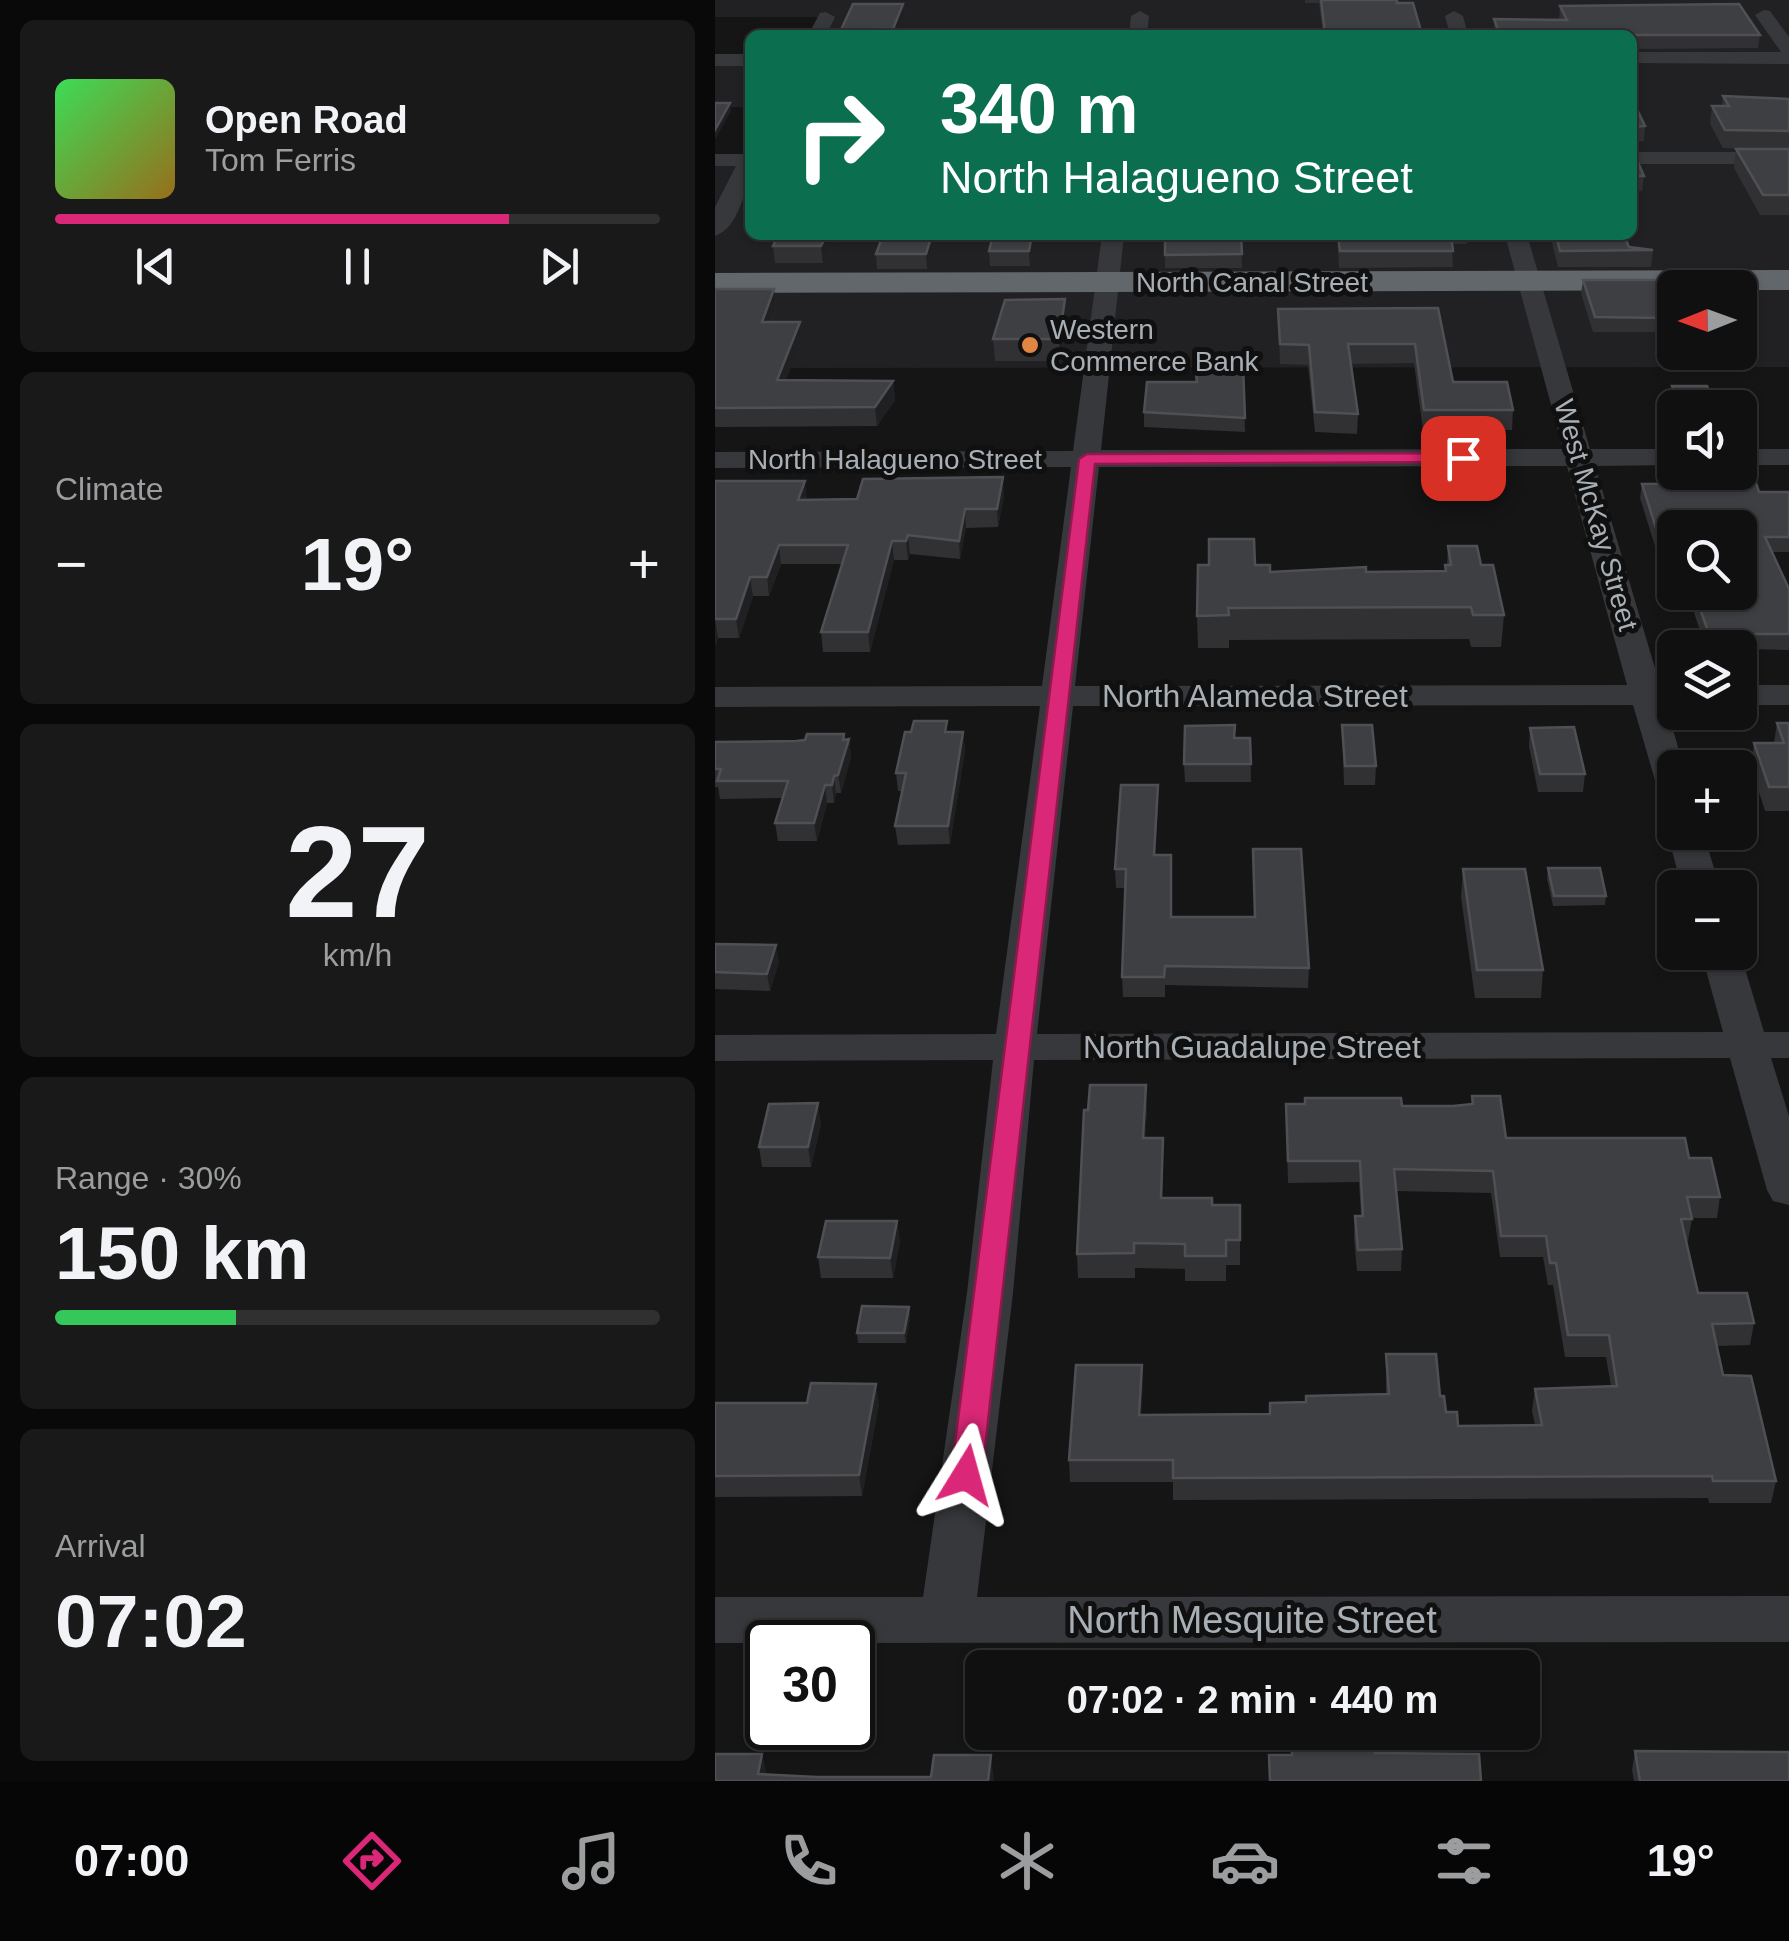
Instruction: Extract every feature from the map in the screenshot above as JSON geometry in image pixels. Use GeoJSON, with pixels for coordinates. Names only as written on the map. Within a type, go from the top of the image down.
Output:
{"type":"FeatureCollection","features":[{"type":"Feature","properties":{"kind":"highway","name":"North Canal Street"},"geometry":{"type":"LineString","coordinates":[[715,296],[1530,287],[1789,280]]}},
{"type":"Feature","properties":{"kind":"highway","name":"North Canal Street"},"geometry":{"type":"LineString","coordinates":[[715,283],[1107,289]]}},
{"type":"Feature","properties":{"kind":"highway","name":"North Canal Street"},"geometry":{"type":"LineString","coordinates":[[1530,287],[1657,293]]}},
{"type":"Feature","properties":{"kind":"highway"},"geometry":{"type":"LineString","coordinates":[[1757,293],[1789,293]]}},
{"type":"Feature","properties":{"kind":"street"},"geometry":{"type":"LineString","coordinates":[[1764,15],[1789,54]]}},
{"type":"Feature","properties":{"kind":"street"},"geometry":{"type":"LineString","coordinates":[[1454,16],[1458,30]]}},
{"type":"Feature","properties":{"kind":"street"},"geometry":{"type":"LineString","coordinates":[[820,30],[826,17]]}},
{"type":"Feature","properties":{"kind":"street"},"geometry":{"type":"LineString","coordinates":[[1637,58],[1789,54]]}},
{"type":"Feature","properties":{"kind":"street"},"geometry":{"type":"LineString","coordinates":[[715,60],[745,60]]}},
{"type":"Feature","properties":{"kind":"street"},"geometry":{"type":"LineString","coordinates":[[1637,158],[1789,158]]}},
{"type":"Feature","properties":{"kind":"street"},"geometry":{"type":"LineString","coordinates":[[715,160],[745,160]]}},
{"type":"Feature","properties":{"kind":"street"},"geometry":{"type":"LineString","coordinates":[[715,229],[745,170]]}},
{"type":"Feature","properties":{"kind":"street"},"geometry":{"type":"LineString","coordinates":[[947,1620],[991,1293],[1015,1048],[1112,240]]}},
{"type":"Feature","properties":{"kind":"street","name":"West McKay Street"},"geometry":{"type":"LineString","coordinates":[[1517,240],[1580,458],[1657,683]]}},
{"type":"Feature","properties":{"kind":"street"},"geometry":{"type":"LineString","coordinates":[[1757,457],[1789,457]]}},
{"type":"Feature","properties":{"kind":"street","name":"North Halagueno Street"},"geometry":{"type":"LineString","coordinates":[[715,460],[1657,458]]}},
{"type":"Feature","properties":{"kind":"street"},"geometry":{"type":"LineString","coordinates":[[1757,695],[1789,694]]}},
{"type":"Feature","properties":{"kind":"street","name":"North Alameda Street"},"geometry":{"type":"LineString","coordinates":[[715,696],[1657,695]]}},
{"type":"Feature","properties":{"kind":"street"},"geometry":{"type":"LineString","coordinates":[[1725,970],[1789,1190]]}},
{"type":"Feature","properties":{"kind":"street","name":"North Guadalupe Street"},"geometry":{"type":"LineString","coordinates":[[715,1048],[1789,1044]]}},
{"type":"Feature","properties":{"kind":"street","name":"North Mesquite Street"},"geometry":{"type":"LineString","coordinates":[[715,1620],[1789,1619]]}},
{"type":"Feature","properties":{"kind":"shaded area"},"geometry":{"type":"Polygon","coordinates":[[[715,0],[1789,0],[1789,367],[1757,367],[1757,270],[1657,270],[1657,367],[715,368],[715,160],[745,160],[745,240],[1637,240],[1637,30],[819,30],[825,17],[715,17],[715,0]]]}},
{"type":"Feature","properties":{"kind":"shaded area"},"geometry":{"type":"Polygon","coordinates":[[[715,60],[745,60],[745,107],[715,107],[715,60]]]}},
{"type":"Feature","properties":{"kind":"building"},"geometry":{"type":"Polygon","coordinates":[[[1321,0],[1413,3],[1421,30],[1325,30],[1321,0]]]}},
{"type":"Feature","properties":{"kind":"building"},"geometry":{"type":"Polygon","coordinates":[[[853,4],[903,4],[893,29],[841,30],[853,4]]]}},
{"type":"Feature","properties":{"kind":"building"},"geometry":{"type":"Polygon","coordinates":[[[1739,4],[1760,35],[1498,30],[1494,19],[1567,20],[1560,6],[1739,4]]]}},
{"type":"Feature","properties":{"kind":"building"},"geometry":{"type":"Polygon","coordinates":[[[1723,96],[1789,99],[1789,131],[1725,130],[1712,106],[1729,106],[1723,96]]]}},
{"type":"Feature","properties":{"kind":"building"},"geometry":{"type":"Polygon","coordinates":[[[715,103],[730,103],[715,130],[715,103]]]}},
{"type":"Feature","properties":{"kind":"building"},"geometry":{"type":"Polygon","coordinates":[[[1637,109],[1645,126],[1637,127],[1637,109]]]}},
{"type":"Feature","properties":{"kind":"building"},"geometry":{"type":"Polygon","coordinates":[[[1736,149],[1789,149],[1789,195],[1763,195],[1736,149]]]}},
{"type":"Feature","properties":{"kind":"building"},"geometry":{"type":"Polygon","coordinates":[[[776,240],[824,240],[821,246],[773,246],[776,240]]]}},
{"type":"Feature","properties":{"kind":"building"},"geometry":{"type":"Polygon","coordinates":[[[881,240],[930,240],[926,254],[876,254],[881,240]]]}},
{"type":"Feature","properties":{"kind":"building"},"geometry":{"type":"Polygon","coordinates":[[[992,240],[1031,240],[1029,251],[989,251],[992,240]]]}},
{"type":"Feature","properties":{"kind":"building"},"geometry":{"type":"Polygon","coordinates":[[[1165,240],[1241,240],[1242,254],[1165,255],[1165,240]]]}},
{"type":"Feature","properties":{"kind":"building"},"geometry":{"type":"Polygon","coordinates":[[[1339,240],[1452,240],[1453,251],[1340,251],[1339,240]]]}},
{"type":"Feature","properties":{"kind":"building"},"geometry":{"type":"Polygon","coordinates":[[[1557,240],[1626,240],[1629,247],[1653,250],[1560,251],[1557,240]]]}},
{"type":"Feature","properties":{"kind":"building"},"geometry":{"type":"Polygon","coordinates":[[[1583,280],[1657,280],[1657,318],[1595,317],[1583,280]]]}},
{"type":"Feature","properties":{"kind":"building"},"geometry":{"type":"Polygon","coordinates":[[[715,289],[774,289],[762,322],[800,322],[777,380],[893,381],[875,407],[715,408],[715,289]]]}},
{"type":"Feature","properties":{"kind":"building"},"geometry":{"type":"Polygon","coordinates":[[[1065,299],[1059,339],[993,339],[1005,300],[1065,299]]]}},
{"type":"Feature","properties":{"kind":"building"},"geometry":{"type":"Polygon","coordinates":[[[1438,308],[1453,382],[1507,382],[1513,410],[1424,410],[1415,344],[1348,344],[1358,414],[1315,412],[1309,345],[1280,344],[1278,309],[1438,308]]]}},
{"type":"Feature","properties":{"kind":"building"},"geometry":{"type":"Polygon","coordinates":[[[1243,365],[1245,418],[1144,412],[1147,382],[1197,382],[1195,366],[1243,365]]]}},
{"type":"Feature","properties":{"kind":"building"},"geometry":{"type":"Polygon","coordinates":[[[1672,386],[1707,386],[1708,390],[1673,390],[1672,386]]]}},
{"type":"Feature","properties":{"kind":"building"},"geometry":{"type":"Polygon","coordinates":[[[1003,477],[997,509],[965,509],[959,541],[908,535],[906,541],[892,541],[868,632],[821,632],[848,545],[779,545],[767,577],[750,577],[736,619],[715,619],[715,481],[805,481],[798,500],[857,499],[863,479],[1003,477]]]}},
{"type":"Feature","properties":{"kind":"building"},"geometry":{"type":"Polygon","coordinates":[[[1642,484],[1657,484],[1657,490],[1757,490],[1757,486],[1759,492],[1789,492],[1789,537],[1765,537],[1789,589],[1789,634],[1708,630],[1700,610],[1757,610],[1757,510],[1657,510],[1657,531],[1642,484]]]}},
{"type":"Feature","properties":{"kind":"building"},"geometry":{"type":"Polygon","coordinates":[[[1209,539],[1254,539],[1255,565],[1270,565],[1270,572],[1366,567],[1366,572],[1446,571],[1445,565],[1451,565],[1448,546],[1477,546],[1481,565],[1493,565],[1504,615],[1473,615],[1471,607],[1228,608],[1229,615],[1197,616],[1198,565],[1209,565],[1209,539]]]}},
{"type":"Feature","properties":{"kind":"building"},"geometry":{"type":"Polygon","coordinates":[[[914,721],[947,721],[945,732],[963,732],[948,826],[895,826],[906,773],[896,773],[905,732],[911,732],[914,721]]]}},
{"type":"Feature","properties":{"kind":"building"},"geometry":{"type":"Polygon","coordinates":[[[1777,723],[1789,723],[1789,787],[1769,787],[1754,743],[1784,743],[1777,723]]]}},
{"type":"Feature","properties":{"kind":"building"},"geometry":{"type":"Polygon","coordinates":[[[1235,725],[1234,738],[1250,738],[1251,764],[1184,764],[1185,726],[1235,725]]]}},
{"type":"Feature","properties":{"kind":"building"},"geometry":{"type":"Polygon","coordinates":[[[1342,725],[1372,725],[1376,766],[1345,766],[1342,725]]]}},
{"type":"Feature","properties":{"kind":"building"},"geometry":{"type":"Polygon","coordinates":[[[1574,727],[1585,774],[1540,774],[1530,728],[1574,727]]]}},
{"type":"Feature","properties":{"kind":"building"},"geometry":{"type":"Polygon","coordinates":[[[807,734],[844,734],[843,740],[849,739],[838,775],[832,785],[825,785],[814,823],[775,823],[788,781],[717,781],[721,769],[715,769],[715,742],[796,741],[805,740],[807,734]]]}},
{"type":"Feature","properties":{"kind":"building"},"geometry":{"type":"Polygon","coordinates":[[[1121,785],[1158,785],[1154,855],[1171,855],[1171,917],[1255,917],[1253,849],[1301,849],[1309,968],[1165,966],[1164,977],[1122,977],[1126,869],[1115,869],[1121,785]]]}},
{"type":"Feature","properties":{"kind":"building"},"geometry":{"type":"Polygon","coordinates":[[[1548,868],[1600,868],[1606,896],[1554,896],[1548,868]]]}},
{"type":"Feature","properties":{"kind":"building"},"geometry":{"type":"Polygon","coordinates":[[[1463,869],[1525,869],[1543,970],[1477,970],[1463,869]]]}},
{"type":"Feature","properties":{"kind":"building"},"geometry":{"type":"Polygon","coordinates":[[[715,944],[776,945],[767,974],[715,972],[715,944]]]}},
{"type":"Feature","properties":{"kind":"building"},"geometry":{"type":"Polygon","coordinates":[[[1090,1085],[1146,1085],[1143,1138],[1163,1138],[1161,1198],[1212,1198],[1212,1205],[1240,1205],[1240,1240],[1226,1240],[1226,1256],[1185,1256],[1185,1244],[1134,1243],[1134,1253],[1077,1254],[1084,1110],[1088,1110],[1090,1085]]]}},
{"type":"Feature","properties":{"kind":"building"},"geometry":{"type":"Polygon","coordinates":[[[1472,1096],[1500,1096],[1506,1138],[1685,1138],[1689,1158],[1711,1158],[1720,1197],[1687,1197],[1692,1219],[1681,1219],[1698,1293],[1747,1293],[1754,1323],[1712,1324],[1723,1375],[1751,1376],[1776,1481],[1713,1481],[1712,1476],[1173,1478],[1173,1460],[1069,1460],[1076,1365],[1142,1365],[1139,1415],[1270,1414],[1270,1403],[1306,1402],[1306,1396],[1389,1394],[1386,1354],[1436,1354],[1440,1396],[1444,1396],[1446,1412],[1457,1412],[1458,1426],[1542,1425],[1535,1389],[1617,1386],[1609,1335],[1568,1335],[1556,1263],[1550,1263],[1546,1236],[1501,1236],[1493,1171],[1394,1169],[1402,1249],[1358,1250],[1355,1216],[1363,1216],[1360,1161],[1288,1161],[1286,1104],[1305,1104],[1305,1098],[1401,1098],[1402,1106],[1453,1106],[1473,1104],[1472,1096]]]}},
{"type":"Feature","properties":{"kind":"building"},"geometry":{"type":"Polygon","coordinates":[[[818,1103],[808,1147],[759,1147],[769,1104],[818,1103]]]}},
{"type":"Feature","properties":{"kind":"building"},"geometry":{"type":"Polygon","coordinates":[[[826,1221],[897,1221],[890,1258],[818,1257],[826,1221]]]}},
{"type":"Feature","properties":{"kind":"building"},"geometry":{"type":"Polygon","coordinates":[[[862,1306],[909,1307],[904,1333],[857,1333],[862,1306]]]}},
{"type":"Feature","properties":{"kind":"building"},"geometry":{"type":"Polygon","coordinates":[[[811,1383],[876,1384],[859,1475],[715,1476],[715,1403],[807,1403],[811,1383]]]}},
{"type":"Feature","properties":{"kind":"building"},"geometry":{"type":"Polygon","coordinates":[[[1292,1750],[1479,1754],[1481,1781],[1270,1781],[1269,1755],[1292,1755],[1292,1750]]]}},
{"type":"Feature","properties":{"kind":"building"},"geometry":{"type":"Polygon","coordinates":[[[1635,1751],[1789,1752],[1789,1781],[1640,1781],[1635,1751]]]}},
{"type":"Feature","properties":{"kind":"building"},"geometry":{"type":"Polygon","coordinates":[[[715,1754],[762,1754],[758,1774],[817,1777],[931,1777],[934,1755],[991,1755],[988,1781],[715,1781],[715,1754]]]}},
{"type":"Feature","properties":{"kind":"place","name":"Western Commerce Bank"},"geometry":{"type":"Point","coordinates":[1030,345]}},
{"type":"Feature","properties":{"kind":"route"},"geometry":{"type":"LineString","coordinates":[[966,1475],[991,1293],[1015,1048],[1042,852],[1087,459],[1463,458]]}}]}
